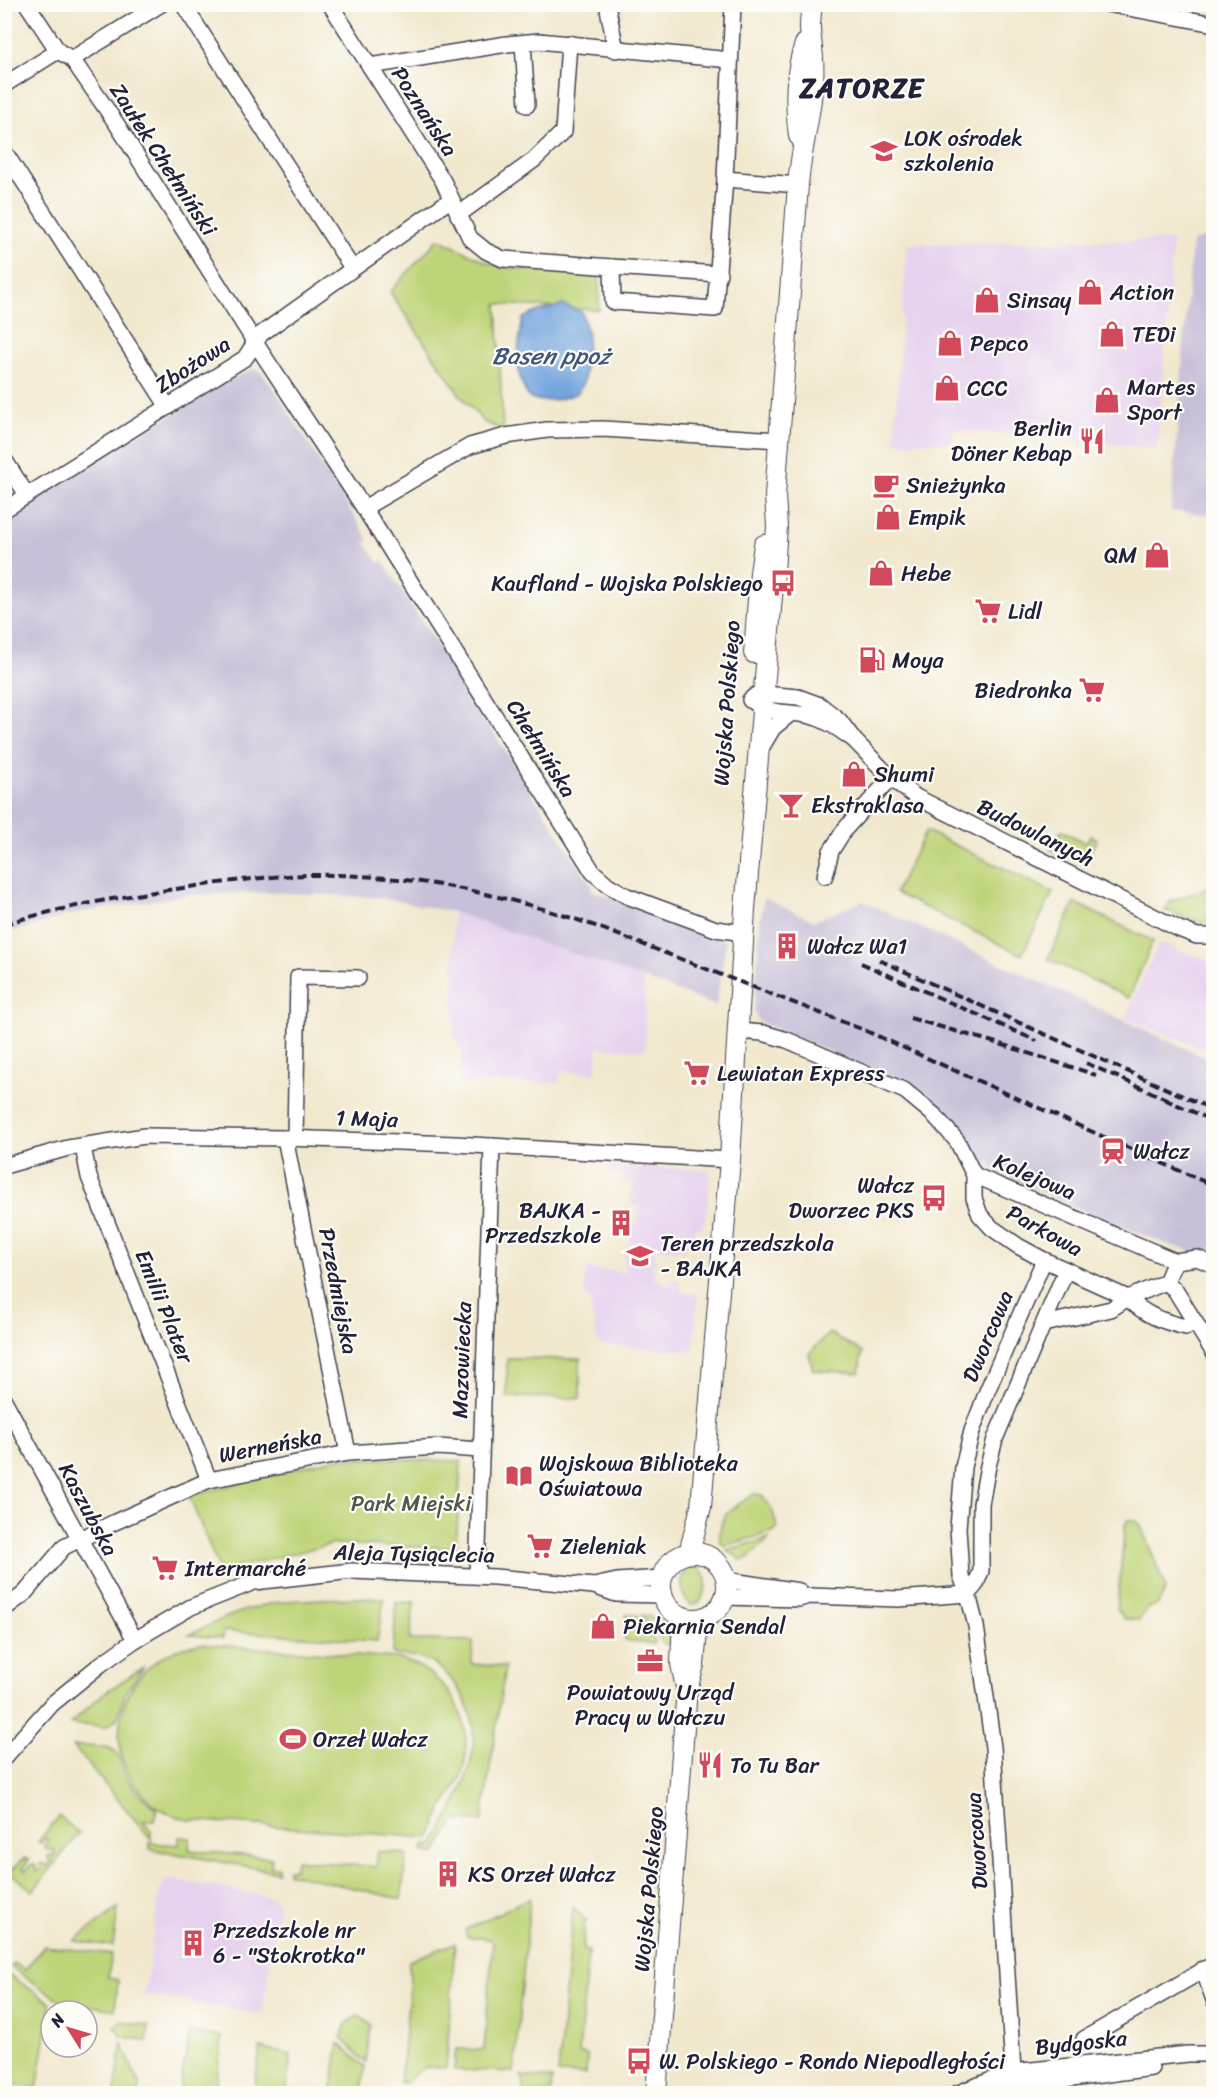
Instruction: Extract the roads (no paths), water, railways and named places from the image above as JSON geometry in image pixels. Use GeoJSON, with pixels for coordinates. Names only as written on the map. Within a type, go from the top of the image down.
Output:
{"type":"FeatureCollection","features":[{"type":"Feature","properties":{"kind":"main road","name":"Wojska Polskiego"},"geometry":{"type":"LineString","coordinates":[[698,1555],[730,1160],[744,933],[759,753],[760,573],[767,525],[775,502],[798,185],[814,76],[810,28],[812,4]]}},
{"type":"Feature","properties":{"kind":"main road","name":"Wojska Polskiego"},"geometry":{"type":"LineString","coordinates":[[746,909],[743,868],[743,798],[759,700]]}},
{"type":"Feature","properties":{"kind":"main road"},"geometry":{"type":"LineString","coordinates":[[698,1555],[715,1561],[722,1570],[725,1588],[719,1607],[710,1615],[691,1618],[674,1612],[666,1605],[662,1587],[667,1566],[677,1558],[698,1555]]}},
{"type":"Feature","properties":{"kind":"main road","name":"Wojska Polskiego"},"geometry":{"type":"LineString","coordinates":[[656,2094],[687,1689],[694,1665],[691,1618]]}},
{"type":"Feature","properties":{"kind":"street","name":"Zaułek Chełmiński"},"geometry":{"type":"LineString","coordinates":[[27,4],[58,51],[72,60],[116,123],[256,344]]}},
{"type":"Feature","properties":{"kind":"street"},"geometry":{"type":"LineString","coordinates":[[72,60],[161,4]]}},
{"type":"Feature","properties":{"kind":"street"},"geometry":{"type":"LineString","coordinates":[[183,4],[352,268]]}},
{"type":"Feature","properties":{"kind":"street"},"geometry":{"type":"LineString","coordinates":[[330,4],[370,66]]}},
{"type":"Feature","properties":{"kind":"street"},"geometry":{"type":"LineString","coordinates":[[607,4],[616,50]]}},
{"type":"Feature","properties":{"kind":"street"},"geometry":{"type":"LineString","coordinates":[[612,267],[614,302],[715,309],[725,179],[733,4]]}},
{"type":"Feature","properties":{"kind":"street"},"geometry":{"type":"LineString","coordinates":[[1107,4],[1214,24]]}},
{"type":"Feature","properties":{"kind":"street","name":"Poznańska"},"geometry":{"type":"LineString","coordinates":[[719,274],[503,259],[486,251],[470,238],[450,200],[443,181],[370,66],[539,41],[730,60]]}},
{"type":"Feature","properties":{"kind":"street"},"geometry":{"type":"LineString","coordinates":[[523,43],[527,105]]}},
{"type":"Feature","properties":{"kind":"street"},"geometry":{"type":"LineString","coordinates":[[458,215],[534,160],[563,132],[569,43]]}},
{"type":"Feature","properties":{"kind":"street"},"geometry":{"type":"LineString","coordinates":[[4,85],[58,51]]}},
{"type":"Feature","properties":{"kind":"street"},"geometry":{"type":"LineString","coordinates":[[4,151],[168,407]]}},
{"type":"Feature","properties":{"kind":"street"},"geometry":{"type":"LineString","coordinates":[[725,179],[798,185]]}},
{"type":"Feature","properties":{"kind":"street","name":"Zbożowa"},"geometry":{"type":"LineString","coordinates":[[4,510],[245,358],[261,334],[450,200]]}},
{"type":"Feature","properties":{"kind":"street","name":"Chełmińska"},"geometry":{"type":"LineString","coordinates":[[256,344],[364,508],[593,872],[608,885],[627,896],[716,929],[744,933]]}},
{"type":"Feature","properties":{"kind":"street"},"geometry":{"type":"LineString","coordinates":[[364,508],[470,446],[506,436],[547,430],[603,429],[780,440]]}},
{"type":"Feature","properties":{"kind":"street"},"geometry":{"type":"LineString","coordinates":[[4,459],[27,495]]}},
{"type":"Feature","properties":{"kind":"street","name":"Budowlanych"},"geometry":{"type":"LineString","coordinates":[[759,700],[777,713],[818,718],[854,740]]}},
{"type":"Feature","properties":{"kind":"street","name":"Budowlanych"},"geometry":{"type":"LineString","coordinates":[[759,700],[810,700],[839,720],[854,740],[891,778],[916,797],[1179,929],[1197,936],[1214,936]]}},
{"type":"Feature","properties":{"kind":"street"},"geometry":{"type":"LineString","coordinates":[[759,753],[773,728],[790,714]]}},
{"type":"Feature","properties":{"kind":"street"},"geometry":{"type":"LineString","coordinates":[[825,876],[831,851],[844,830],[891,778]]}},
{"type":"Feature","properties":{"kind":"street","name":"Przedmiejska"},"geometry":{"type":"LineString","coordinates":[[348,1453],[290,1138],[298,977],[358,978]]}},
{"type":"Feature","properties":{"kind":"street","name":"Kolejowa"},"geometry":{"type":"LineString","coordinates":[[738,1031],[787,1040],[905,1091],[934,1115],[957,1141],[974,1175],[1175,1261],[1197,1258],[1214,1265]]}},
{"type":"Feature","properties":{"kind":"street","name":"1 Maja"},"geometry":{"type":"LineString","coordinates":[[4,1166],[40,1155],[145,1136],[290,1138],[492,1146],[730,1160]]}},
{"type":"Feature","properties":{"kind":"street","name":"Mazowiecka"},"geometry":{"type":"LineString","coordinates":[[477,1575],[492,1146]]}},
{"type":"Feature","properties":{"kind":"street","name":"Emilii Plater"},"geometry":{"type":"LineString","coordinates":[[83,1147],[89,1177],[209,1480]]}},
{"type":"Feature","properties":{"kind":"street","name":"Parkowa"},"geometry":{"type":"LineString","coordinates":[[974,1175],[974,1198],[980,1215],[992,1228],[1018,1246],[1128,1298],[1139,1309],[1167,1322],[1186,1327],[1195,1322]]}},
{"type":"Feature","properties":{"kind":"street","name":"Dworcowa"},"geometry":{"type":"LineString","coordinates":[[1012,2079],[993,1747],[976,1626],[961,1576],[958,1528],[963,1467],[972,1431],[1044,1260]]}},
{"type":"Feature","properties":{"kind":"street"},"geometry":{"type":"LineString","coordinates":[[1044,1324],[1111,1309],[1128,1298],[1166,1282],[1175,1261]]}},
{"type":"Feature","properties":{"kind":"street","name":"Dworcowa"},"geometry":{"type":"LineString","coordinates":[[968,1594],[976,1584],[981,1571],[981,1504],[995,1439],[1066,1270]]}},
{"type":"Feature","properties":{"kind":"street"},"geometry":{"type":"LineString","coordinates":[[1166,1282],[1175,1290],[1214,1353]]}},
{"type":"Feature","properties":{"kind":"street","name":"Kaszubska"},"geometry":{"type":"LineString","coordinates":[[4,1400],[135,1640]]}},
{"type":"Feature","properties":{"kind":"street"},"geometry":{"type":"LineString","coordinates":[[972,1431],[995,1439]]}},
{"type":"Feature","properties":{"kind":"street","name":"Werneńska"},"geometry":{"type":"LineString","coordinates":[[4,1610],[24,1594],[64,1547],[209,1480],[348,1453],[438,1447],[480,1450]]}},
{"type":"Feature","properties":{"kind":"street","name":"Aleja Tysiąclecia"},"geometry":{"type":"LineString","coordinates":[[4,1758],[38,1719],[67,1691],[135,1640],[190,1607],[254,1582],[352,1571],[477,1575],[594,1586],[617,1581],[662,1587]]}},
{"type":"Feature","properties":{"kind":"street"},"geometry":{"type":"LineString","coordinates":[[725,1588],[800,1599],[810,1596],[884,1599],[968,1594]]}},
{"type":"Feature","properties":{"kind":"street"},"geometry":{"type":"LineString","coordinates":[[1084,2039],[1208,1967],[1214,2000]]}},
{"type":"Feature","properties":{"kind":"street","name":"Bydgoska"},"geometry":{"type":"LineString","coordinates":[[957,2094],[1012,2079],[1188,2054],[1214,2054]]}},
{"type":"Feature","properties":{"kind":"street","name":"Bydgoska"},"geometry":{"type":"LineString","coordinates":[[990,2094],[1012,2079],[1214,2065]]}},
{"type":"Feature","properties":{"kind":"water","name":"Basen ppoż"},"geometry":{"type":"Polygon","coordinates":[[[563,305],[582,312],[588,335],[584,381],[578,393],[548,401],[535,400],[529,398],[518,368],[518,349],[523,318],[563,305]]]}},
{"type":"Feature","properties":{"kind":"railway"},"geometry":{"type":"LineString","coordinates":[[4,924],[70,907],[262,878],[346,875],[456,888],[528,905],[598,927],[864,1030],[1214,1186]]}},
{"type":"Feature","properties":{"kind":"railway"},"geometry":{"type":"LineString","coordinates":[[879,960],[1214,1110]]}},
{"type":"Feature","properties":{"kind":"railway"},"geometry":{"type":"LineString","coordinates":[[861,963],[1037,1041]]}},
{"type":"Feature","properties":{"kind":"railway"},"geometry":{"type":"LineString","coordinates":[[910,1018],[1096,1075]]}},
{"type":"Feature","properties":{"kind":"railway"},"geometry":{"type":"LineString","coordinates":[[1086,1063],[1171,1101]]}},
{"type":"Feature","properties":{"kind":"railway"},"geometry":{"type":"LineString","coordinates":[[1164,1099],[1214,1121]]}},
{"type":"Feature","properties":{"kind":"place","name":"LOK ośrodek szkolenia"},"geometry":{"type":"Point","coordinates":[884,151]}},
{"type":"Feature","properties":{"kind":"place","name":"Action"},"geometry":{"type":"Point","coordinates":[1090,292]}},
{"type":"Feature","properties":{"kind":"place","name":"Sinsay"},"geometry":{"type":"Point","coordinates":[987,300]}},
{"type":"Feature","properties":{"kind":"place","name":"TEDi"},"geometry":{"type":"Point","coordinates":[1112,334]}},
{"type":"Feature","properties":{"kind":"place","name":"Pepco"},"geometry":{"type":"Point","coordinates":[950,343]}},
{"type":"Feature","properties":{"kind":"place","name":"CCC"},"geometry":{"type":"Point","coordinates":[947,388]}},
{"type":"Feature","properties":{"kind":"place","name":"Martes Sport"},"geometry":{"type":"Point","coordinates":[1107,400]}},
{"type":"Feature","properties":{"kind":"place","name":"Berlin Döner Kebap"},"geometry":{"type":"Point","coordinates":[1092,441]}},
{"type":"Feature","properties":{"kind":"place","name":"Snieżynka"},"geometry":{"type":"Point","coordinates":[886,485]}},
{"type":"Feature","properties":{"kind":"place","name":"Empik"},"geometry":{"type":"Point","coordinates":[888,517]}},
{"type":"Feature","properties":{"kind":"place","name":"QM"},"geometry":{"type":"Point","coordinates":[1157,555]}},
{"type":"Feature","properties":{"kind":"place","name":"Hebe"},"geometry":{"type":"Point","coordinates":[881,573]}},
{"type":"Feature","properties":{"kind":"place","name":"Kaufland - Wojska Polskiego"},"geometry":{"type":"Point","coordinates":[783,583]}},
{"type":"Feature","properties":{"kind":"place","name":"Lidl"},"geometry":{"type":"Point","coordinates":[988,611]}},
{"type":"Feature","properties":{"kind":"place","name":"Moya"},"geometry":{"type":"Point","coordinates":[872,660]}},
{"type":"Feature","properties":{"kind":"place","name":"Biedronka"},"geometry":{"type":"Point","coordinates":[1092,690]}},
{"type":"Feature","properties":{"kind":"place","name":"Shumi"},"geometry":{"type":"Point","coordinates":[854,774]}},
{"type":"Feature","properties":{"kind":"place","name":"Ekstraklasa"},"geometry":{"type":"Point","coordinates":[791,805]}},
{"type":"Feature","properties":{"kind":"place","name":"Wałcz Wa1"},"geometry":{"type":"Point","coordinates":[787,946]}},
{"type":"Feature","properties":{"kind":"place","name":"Lewiatan Express"},"geometry":{"type":"Point","coordinates":[697,1073]}},
{"type":"Feature","properties":{"kind":"place","name":"Wałcz"},"geometry":{"type":"Point","coordinates":[1113,1151]}},
{"type":"Feature","properties":{"kind":"place","name":"Wałcz Dworzec PKS"},"geometry":{"type":"Point","coordinates":[934,1198]}},
{"type":"Feature","properties":{"kind":"place","name":"BAJKA - Przedszkole"},"geometry":{"type":"Point","coordinates":[621,1223]}},
{"type":"Feature","properties":{"kind":"place","name":"Teren przedszkola - BAJKA"},"geometry":{"type":"Point","coordinates":[640,1256]}},
{"type":"Feature","properties":{"kind":"place","name":"Wojskowa Biblioteka Oświatowa"},"geometry":{"type":"Point","coordinates":[519,1476]}},
{"type":"Feature","properties":{"kind":"place","name":"Zieleniak"},"geometry":{"type":"Point","coordinates":[540,1546]}},
{"type":"Feature","properties":{"kind":"place","name":"Intermarché"},"geometry":{"type":"Point","coordinates":[165,1568]}},
{"type":"Feature","properties":{"kind":"place","name":"Piekarnia Sendal"},"geometry":{"type":"Point","coordinates":[603,1626]}},
{"type":"Feature","properties":{"kind":"place","name":"Powiatowy Urząd Pracy w Wałczu"},"geometry":{"type":"Point","coordinates":[650,1661]}},
{"type":"Feature","properties":{"kind":"place","name":"Orzeł Wałcz"},"geometry":{"type":"Point","coordinates":[293,1739]}},
{"type":"Feature","properties":{"kind":"place","name":"To Tu Bar"},"geometry":{"type":"Point","coordinates":[710,1765]}},
{"type":"Feature","properties":{"kind":"place","name":"KS Orzeł Wałcz"},"geometry":{"type":"Point","coordinates":[448,1874]}},
{"type":"Feature","properties":{"kind":"place","name":"Przedszkole nr 6 - \"Stokrotka\""},"geometry":{"type":"Point","coordinates":[193,1943]}},
{"type":"Feature","properties":{"kind":"place","name":"W. Polskiego - Rondo Niepodległości"},"geometry":{"type":"Point","coordinates":[639,2061]}},
{"type":"Feature","properties":{"kind":"district","name":"ZATORZE"},"geometry":{"type":"Point","coordinates":[862,87]}},
{"type":"Feature","properties":{"kind":"park label","name":"Park Miejski"},"geometry":{"type":"Point","coordinates":[411,1503]}}]}
